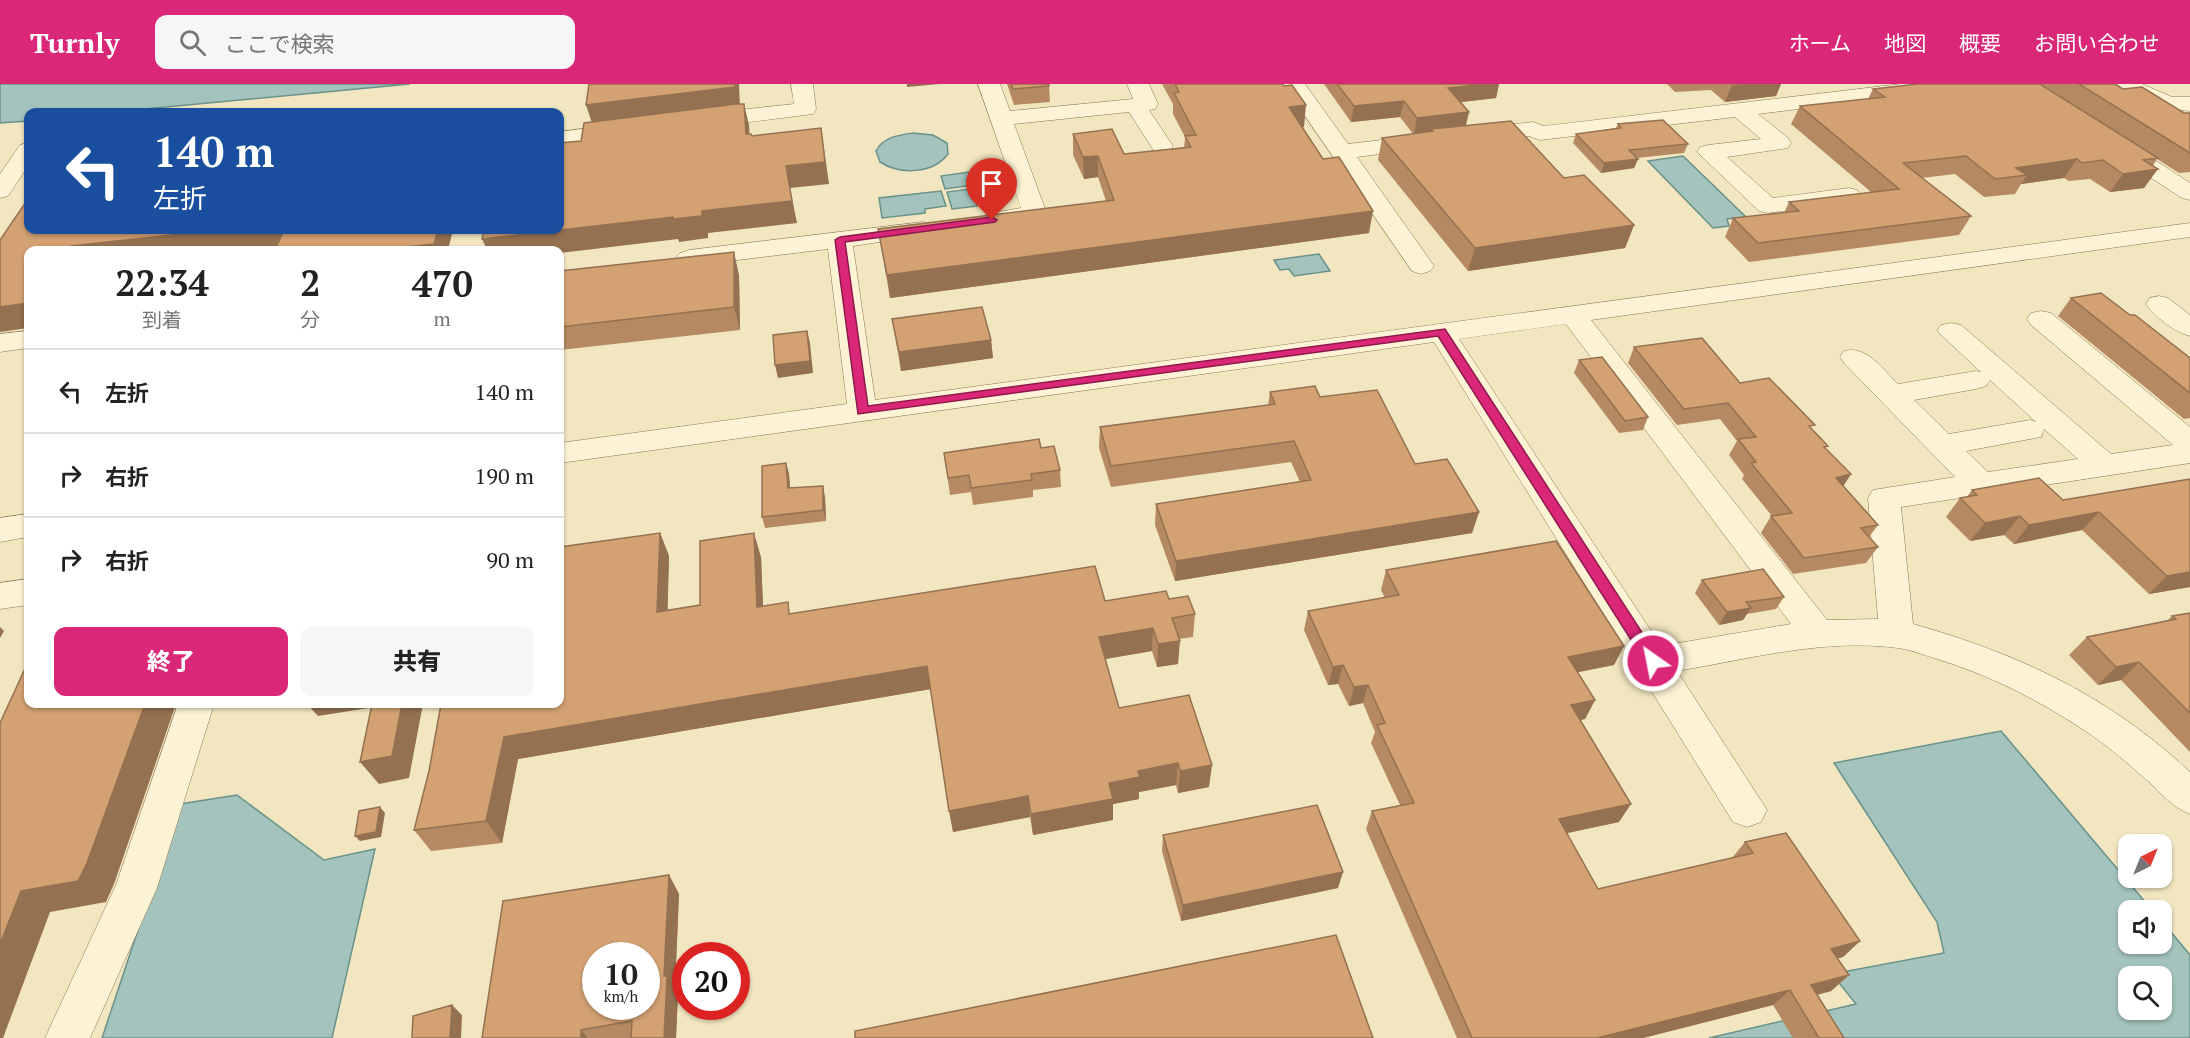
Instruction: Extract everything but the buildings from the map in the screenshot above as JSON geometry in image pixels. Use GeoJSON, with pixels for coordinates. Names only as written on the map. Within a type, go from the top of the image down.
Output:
{"type":"FeatureCollection","features":[{"type":"Feature","properties":{"kind":"lane"},"geometry":{"type":"LineString","coordinates":[[676,124],[805,109],[802,84]]}},
{"type":"Feature","properties":{"kind":"lane"},"geometry":{"type":"LineString","coordinates":[[978,222],[1035,214],[989,84]]}},
{"type":"Feature","properties":{"kind":"lane"},"geometry":{"type":"LineString","coordinates":[[1294,84],[1421,266]]}},
{"type":"Feature","properties":{"kind":"lane"},"geometry":{"type":"LineString","coordinates":[[1342,152],[1533,129],[1540,133],[1955,84]]}},
{"type":"Feature","properties":{"kind":"lane"},"geometry":{"type":"LineString","coordinates":[[2124,84],[2168,104],[2190,104]]}},
{"type":"Feature","properties":{"kind":"lane"},"geometry":{"type":"LineString","coordinates":[[1001,119],[1137,94],[1162,146]]}},
{"type":"Feature","properties":{"kind":"lane"},"geometry":{"type":"LineString","coordinates":[[1740,110],[1780,143],[1708,152],[1768,206],[1850,195]]}},
{"type":"Feature","properties":{"kind":"lane"},"geometry":{"type":"LineString","coordinates":[[564,139],[641,129]]}},
{"type":"Feature","properties":{"kind":"lane"},"geometry":{"type":"LineString","coordinates":[[2101,135],[2190,193]]}},
{"type":"Feature","properties":{"kind":"lane"},"geometry":{"type":"LineString","coordinates":[[0,190],[24,156]]}},
{"type":"Feature","properties":{"kind":"lane"},"geometry":{"type":"LineString","coordinates":[[0,190],[24,187]]}},
{"type":"Feature","properties":{"kind":"lane"},"geometry":{"type":"LineString","coordinates":[[665,261],[943,226]]}},
{"type":"Feature","properties":{"kind":"lane"},"geometry":{"type":"LineString","coordinates":[[564,452],[2190,230]]}},
{"type":"Feature","properties":{"kind":"lane"},"geometry":{"type":"LineString","coordinates":[[840,240],[862,411]]}},
{"type":"Feature","properties":{"kind":"lane"},"geometry":{"type":"LineString","coordinates":[[2159,304],[2190,328]]}},
{"type":"Feature","properties":{"kind":"lane"},"geometry":{"type":"LineString","coordinates":[[1572,314],[1818,634]]}},
{"type":"Feature","properties":{"kind":"lane"},"geometry":{"type":"LineString","coordinates":[[2041,319],[2190,443]]}},
{"type":"Feature","properties":{"kind":"lane"},"geometry":{"type":"LineString","coordinates":[[1951,330],[2105,466]]}},
{"type":"Feature","properties":{"kind":"lane"},"geometry":{"type":"LineString","coordinates":[[1441,332],[1747,810]]}},
{"type":"Feature","properties":{"kind":"lane"},"geometry":{"type":"LineString","coordinates":[[0,343],[24,340]]}},
{"type":"Feature","properties":{"kind":"lane"},"geometry":{"type":"LineString","coordinates":[[1854,357],[1982,485]]}},
{"type":"Feature","properties":{"kind":"lane"},"geometry":{"type":"LineString","coordinates":[[1893,394],[1976,380]]}},
{"type":"Feature","properties":{"kind":"lane"},"geometry":{"type":"LineString","coordinates":[[1943,445],[2030,430]]}},
{"type":"Feature","properties":{"kind":"lane"},"geometry":{"type":"LineString","coordinates":[[1897,634],[1884,498],[2190,453]]}},
{"type":"Feature","properties":{"kind":"lane"},"geometry":{"type":"LineString","coordinates":[[0,530],[24,527]]}},
{"type":"Feature","properties":{"kind":"lane"},"geometry":{"type":"LineString","coordinates":[[0,596],[24,593]]}},
{"type":"Feature","properties":{"kind":"lane"},"geometry":{"type":"LineString","coordinates":[[1653,661],[1818,634],[1897,634],[1967,654],[2050,689],[2111,730],[2170,776],[2190,797]]}},
{"type":"Feature","properties":{"kind":"lane"},"geometry":{"type":"LineString","coordinates":[[67,1038],[136,888],[195,708]]}},
{"type":"Feature","properties":{"kind":"water"},"geometry":{"type":"Polygon","coordinates":[[[0,84],[410,84],[155,108],[24,108],[24,121],[0,123],[0,84]]]}},
{"type":"Feature","properties":{"kind":"water"},"geometry":{"type":"Polygon","coordinates":[[[913,133],[933,135],[947,143],[948,154],[942,161],[925,169],[897,169],[880,162],[876,151],[879,146],[897,136],[913,133]]]}},
{"type":"Feature","properties":{"kind":"water"},"geometry":{"type":"Polygon","coordinates":[[[1683,156],[1746,217],[1727,219],[1729,226],[1713,228],[1648,161],[1683,156]]]}},
{"type":"Feature","properties":{"kind":"water"},"geometry":{"type":"Polygon","coordinates":[[[969,172],[972,179],[980,178],[982,184],[945,189],[941,176],[969,172]]]}},
{"type":"Feature","properties":{"kind":"water"},"geometry":{"type":"Polygon","coordinates":[[[983,187],[985,196],[975,197],[977,206],[952,209],[947,192],[983,187]]]}},
{"type":"Feature","properties":{"kind":"water"},"geometry":{"type":"Polygon","coordinates":[[[941,191],[946,206],[925,209],[925,213],[882,218],[879,198],[941,191]]]}},
{"type":"Feature","properties":{"kind":"water"},"geometry":{"type":"Polygon","coordinates":[[[1319,254],[1330,271],[1294,276],[1289,269],[1280,270],[1274,260],[1319,254]]]}},
{"type":"Feature","properties":{"kind":"water"},"geometry":{"type":"Polygon","coordinates":[[[2001,731],[2118,870],[2118,888],[2133,888],[2144,900],[2118,900],[2118,954],[2172,954],[2172,933],[2190,955],[2190,1038],[1709,1038],[1856,1004],[1832,974],[1944,953],[1937,922],[1834,763],[2001,731]]]}},
{"type":"Feature","properties":{"kind":"water"},"geometry":{"type":"Polygon","coordinates":[[[237,795],[324,860],[375,849],[332,1038],[102,1038],[180,804],[237,795]]]}},
{"type":"Feature","properties":{"kind":"route"},"geometry":{"type":"LineString","coordinates":[[992,220],[840,240],[862,411],[1441,332],[1653,661]]}}]}
